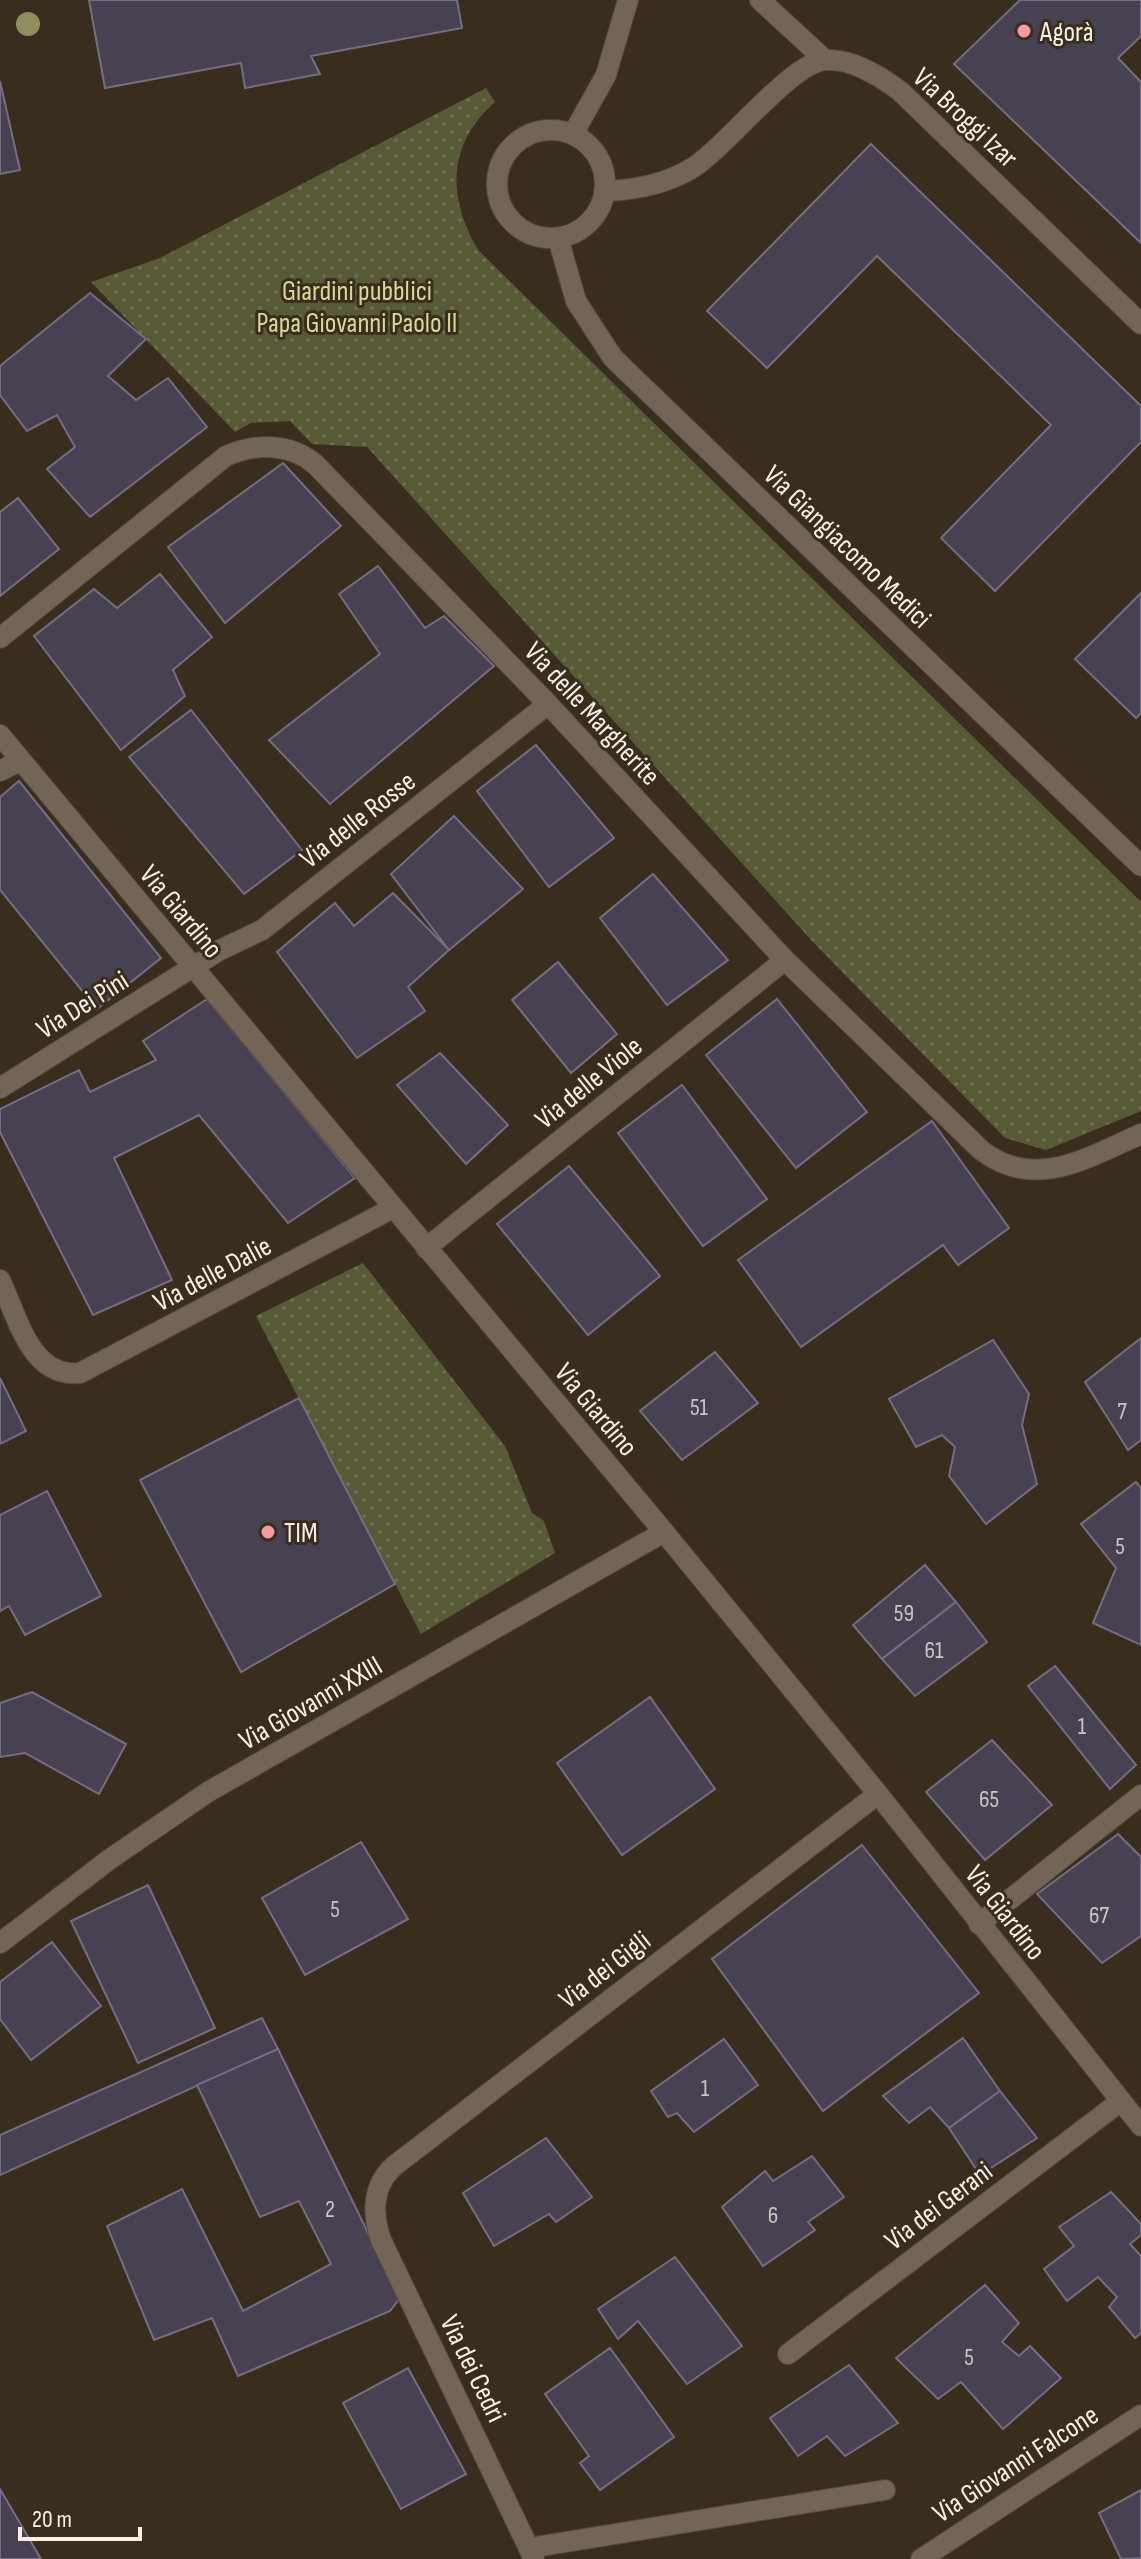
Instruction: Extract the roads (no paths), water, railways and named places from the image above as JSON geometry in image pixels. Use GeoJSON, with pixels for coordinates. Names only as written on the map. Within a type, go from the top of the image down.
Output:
{"type":"FeatureCollection","features":[{"type":"Feature","properties":{"kind":"street"},"geometry":{"type":"LineString","coordinates":[[573,134],[606,75],[628,0]]}},
{"type":"Feature","properties":{"kind":"street"},"geometry":{"type":"LineString","coordinates":[[605,191],[648,186],[696,166],[779,88],[824,59],[760,0]]}},
{"type":"Feature","properties":{"kind":"street","name":"Via Broggi Izar"},"geometry":{"type":"LineString","coordinates":[[824,59],[858,66],[900,91],[1141,324]]}},
{"type":"Feature","properties":{"kind":"street"},"geometry":{"type":"LineString","coordinates":[[555,129],[573,134],[588,143],[599,157],[605,173],[605,191],[590,223],[558,238],[540,237],[522,231],[509,219],[499,203],[496,185],[498,167],[507,151],[520,138],[537,131],[555,129]]}},
{"type":"Feature","properties":{"kind":"street","name":"Via Giangiacomo Medici"},"geometry":{"type":"LineString","coordinates":[[558,238],[576,301],[613,358],[1141,866]]}},
{"type":"Feature","properties":{"kind":"street","name":"Via delle Margherite"},"geometry":{"type":"LineString","coordinates":[[0,638],[226,456],[251,448],[297,451],[315,464],[548,704],[785,960],[989,1156],[1031,1170],[1060,1170],[1141,1134]]}},
{"type":"Feature","properties":{"kind":"street","name":"Via delle Rosse"},"geometry":{"type":"LineString","coordinates":[[194,968],[220,950],[262,930],[548,704]]}},
{"type":"Feature","properties":{"kind":"street","name":"Via Giardino"},"geometry":{"type":"LineString","coordinates":[[0,735],[664,1532],[878,1794],[1141,2126]]}},
{"type":"Feature","properties":{"kind":"street"},"geometry":{"type":"LineString","coordinates":[[0,771],[20,761]]}},
{"type":"Feature","properties":{"kind":"street","name":"Via delle Viole"},"geometry":{"type":"LineString","coordinates":[[426,1248],[785,960]]}},
{"type":"Feature","properties":{"kind":"street","name":"Via Dei Pini"},"geometry":{"type":"LineString","coordinates":[[0,1088],[194,968]]}},
{"type":"Feature","properties":{"kind":"street","name":"Via delle Dalie"},"geometry":{"type":"LineString","coordinates":[[0,1280],[36,1356],[54,1372],[68,1374],[90,1370],[393,1208]]}},
{"type":"Feature","properties":{"kind":"street","name":"Via Giovanni XXIII"},"geometry":{"type":"LineString","coordinates":[[0,1943],[110,1859],[189,1804],[664,1532]]}},
{"type":"Feature","properties":{"kind":"street","name":"Via dei Gigli"},"geometry":{"type":"LineString","coordinates":[[375,2199],[386,2174],[394,2166],[878,1794]]}},
{"type":"Feature","properties":{"kind":"street"},"geometry":{"type":"LineString","coordinates":[[979,1924],[1141,1795]]}},
{"type":"Feature","properties":{"kind":"street","name":"Via dei Gerani"},"geometry":{"type":"LineString","coordinates":[[788,2354],[1121,2101]]}},
{"type":"Feature","properties":{"kind":"street","name":"Via dei Cedri"},"geometry":{"type":"LineString","coordinates":[[375,2199],[381,2240],[531,2554]]}},
{"type":"Feature","properties":{"kind":"street","name":"Via Giovanni Falcone"},"geometry":{"type":"LineString","coordinates":[[921,2559],[1141,2415]]}},
{"type":"Feature","properties":{"kind":"street"},"geometry":{"type":"LineString","coordinates":[[531,2554],[885,2490]]}},
{"type":"Feature","properties":{"kind":"place","name":"Agorà"},"geometry":{"type":"Point","coordinates":[1024,31]}},
{"type":"Feature","properties":{"kind":"place","name":"TIM"},"geometry":{"type":"Point","coordinates":[268,1532]}},
{"type":"Feature","properties":{"kind":"park label","name":"Giardini pubblici Papa Giovanni Paolo II"},"geometry":{"type":"Point","coordinates":[357,306]}}]}
